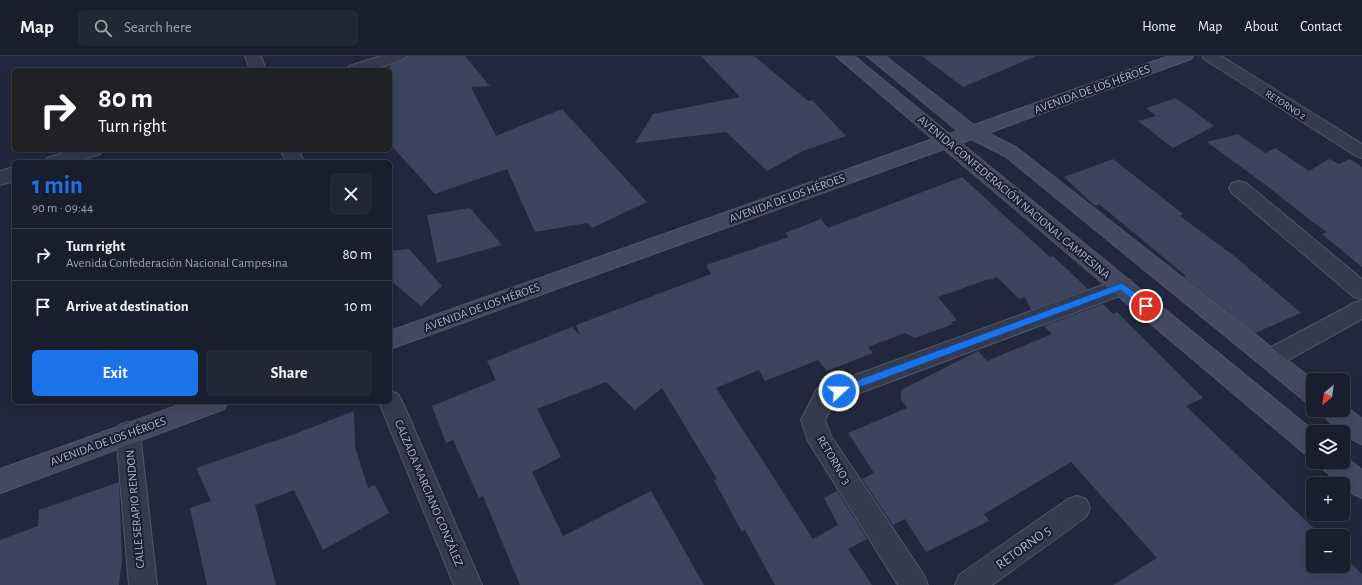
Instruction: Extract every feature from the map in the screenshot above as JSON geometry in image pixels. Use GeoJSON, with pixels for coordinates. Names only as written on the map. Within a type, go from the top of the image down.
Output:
{"type":"FeatureCollection","features":[{"type":"Feature","properties":{"kind":"street"},"geometry":{"type":"LineString","coordinates":[[253,56],[257,68]]}},
{"type":"Feature","properties":{"kind":"street"},"geometry":{"type":"LineString","coordinates":[[361,68],[398,56]]}},
{"type":"Feature","properties":{"kind":"street","name":"AVENIDA CONFEDERACIÓN NACIONAL CAMPESINA"},"geometry":{"type":"LineString","coordinates":[[844,56],[1306,439]]}},
{"type":"Feature","properties":{"kind":"street","name":"AVENIDA CONFEDERACIÓN NACIONAL CAMPESINA"},"geometry":{"type":"LineString","coordinates":[[875,56],[971,132],[1011,152],[1306,388]]}},
{"type":"Feature","properties":{"kind":"street","name":"AVENIDA DE LOS HÉROES"},"geometry":{"type":"LineString","coordinates":[[392,339],[1184,56]]}},
{"type":"Feature","properties":{"kind":"street","name":"RETORNO 2"},"geometry":{"type":"LineString","coordinates":[[1210,56],[1362,152]]}},
{"type":"Feature","properties":{"kind":"street"},"geometry":{"type":"LineString","coordinates":[[61,160],[87,152]]}},
{"type":"Feature","properties":{"kind":"street"},"geometry":{"type":"LineString","coordinates":[[0,178],[12,175]]}},
{"type":"Feature","properties":{"kind":"street"},"geometry":{"type":"LineString","coordinates":[[1240,188],[1362,291]]}},
{"type":"Feature","properties":{"kind":"street","name":"RETORNO 3"},"geometry":{"type":"LineString","coordinates":[[914,585],[820,441],[813,420],[825,396],[1122,286]]}},
{"type":"Feature","properties":{"kind":"street"},"geometry":{"type":"LineString","coordinates":[[1270,359],[1362,309]]}},
{"type":"Feature","properties":{"kind":"street","name":"AVENIDA DE LOS HÉROES"},"geometry":{"type":"LineString","coordinates":[[0,481],[210,404]]}},
{"type":"Feature","properties":{"kind":"street","name":"CALZADA MARCIANO GONZÁLEZ"},"geometry":{"type":"LineString","coordinates":[[391,404],[468,585]]}},
{"type":"Feature","properties":{"kind":"street"},"geometry":{"type":"LineString","coordinates":[[1342,417],[1362,433]]}},
{"type":"Feature","properties":{"kind":"street","name":"CALLE SERAPIO RENDON"},"geometry":{"type":"LineString","coordinates":[[128,433],[142,585]]}},
{"type":"Feature","properties":{"kind":"street"},"geometry":{"type":"LineString","coordinates":[[1341,469],[1362,486]]}},
{"type":"Feature","properties":{"kind":"street","name":"RETORNO 5"},"geometry":{"type":"LineString","coordinates":[[969,585],[1077,508]]}},
{"type":"Feature","properties":{"kind":"building"},"geometry":{"type":"Polygon","coordinates":[[[407,56],[465,56],[490,86],[471,87],[496,136],[562,109],[647,202],[592,228],[587,223],[535,232],[507,169],[435,194],[392,146],[392,68],[390,68],[390,65],[404,60],[407,56]]]}},
{"type":"Feature","properties":{"kind":"building"},"geometry":{"type":"Polygon","coordinates":[[[701,56],[754,56],[808,101],[812,100],[846,136],[803,151],[767,171],[726,132],[635,143],[653,114],[740,97],[701,56]]]}},
{"type":"Feature","properties":{"kind":"building"},"geometry":{"type":"Polygon","coordinates":[[[922,56],[1036,56],[963,87],[922,56]]]}},
{"type":"Feature","properties":{"kind":"building"},"geometry":{"type":"Polygon","coordinates":[[[1176,98],[1214,126],[1173,148],[1138,121],[1156,116],[1146,108],[1176,98]]]}},
{"type":"Feature","properties":{"kind":"building"},"geometry":{"type":"Polygon","coordinates":[[[1238,134],[1265,153],[1275,148],[1309,171],[1329,159],[1339,164],[1350,159],[1362,167],[1362,267],[1322,234],[1327,232],[1207,142],[1238,134]]]}},
{"type":"Feature","properties":{"kind":"building"},"geometry":{"type":"Polygon","coordinates":[[[1113,159],[1183,214],[1180,216],[1233,255],[1301,313],[1255,333],[1184,277],[1186,276],[1099,204],[1095,206],[1064,177],[1113,159]]]}},
{"type":"Feature","properties":{"kind":"building"},"geometry":{"type":"Polygon","coordinates":[[[962,177],[1050,257],[1053,256],[1088,289],[1031,310],[1025,297],[1019,299],[997,277],[990,280],[989,279],[938,297],[957,320],[951,322],[953,324],[915,338],[905,333],[868,347],[873,353],[827,371],[818,360],[765,381],[759,370],[716,388],[813,539],[838,525],[824,498],[837,491],[867,539],[848,549],[872,585],[775,585],[745,530],[742,532],[714,480],[717,479],[662,388],[635,410],[606,382],[537,409],[561,457],[532,472],[563,536],[651,491],[704,585],[520,585],[483,496],[479,498],[453,440],[446,443],[432,406],[496,380],[487,361],[572,327],[580,335],[576,325],[711,274],[706,265],[789,237],[785,233],[821,219],[828,228],[962,177]]]}},
{"type":"Feature","properties":{"kind":"building"},"geometry":{"type":"Polygon","coordinates":[[[470,208],[502,245],[437,263],[427,215],[470,208]]]}},
{"type":"Feature","properties":{"kind":"building"},"geometry":{"type":"Polygon","coordinates":[[[409,249],[442,286],[421,306],[392,282],[392,251],[409,249]]]}},
{"type":"Feature","properties":{"kind":"building"},"geometry":{"type":"Polygon","coordinates":[[[1103,304],[1113,314],[1117,312],[1203,398],[1186,406],[1315,529],[1306,529],[1306,573],[1350,573],[1350,563],[1362,574],[1362,585],[1113,585],[1157,558],[1071,462],[984,514],[989,521],[926,552],[905,519],[893,525],[862,479],[874,473],[848,433],[907,408],[901,400],[901,390],[978,351],[987,361],[1052,334],[1044,326],[1103,304]]]}},
{"type":"Feature","properties":{"kind":"building"},"geometry":{"type":"Polygon","coordinates":[[[354,411],[355,447],[368,488],[375,485],[389,513],[323,550],[294,490],[255,505],[276,585],[207,585],[190,508],[211,501],[196,468],[292,435],[354,411]]]}},
{"type":"Feature","properties":{"kind":"building"},"geometry":{"type":"Polygon","coordinates":[[[119,482],[122,560],[119,585],[0,585],[0,540],[38,526],[39,510],[119,482]]]}},
{"type":"Feature","properties":{"kind":"route"},"geometry":{"type":"LineString","coordinates":[[839,391],[1122,286],[1146,306]]}}]}
